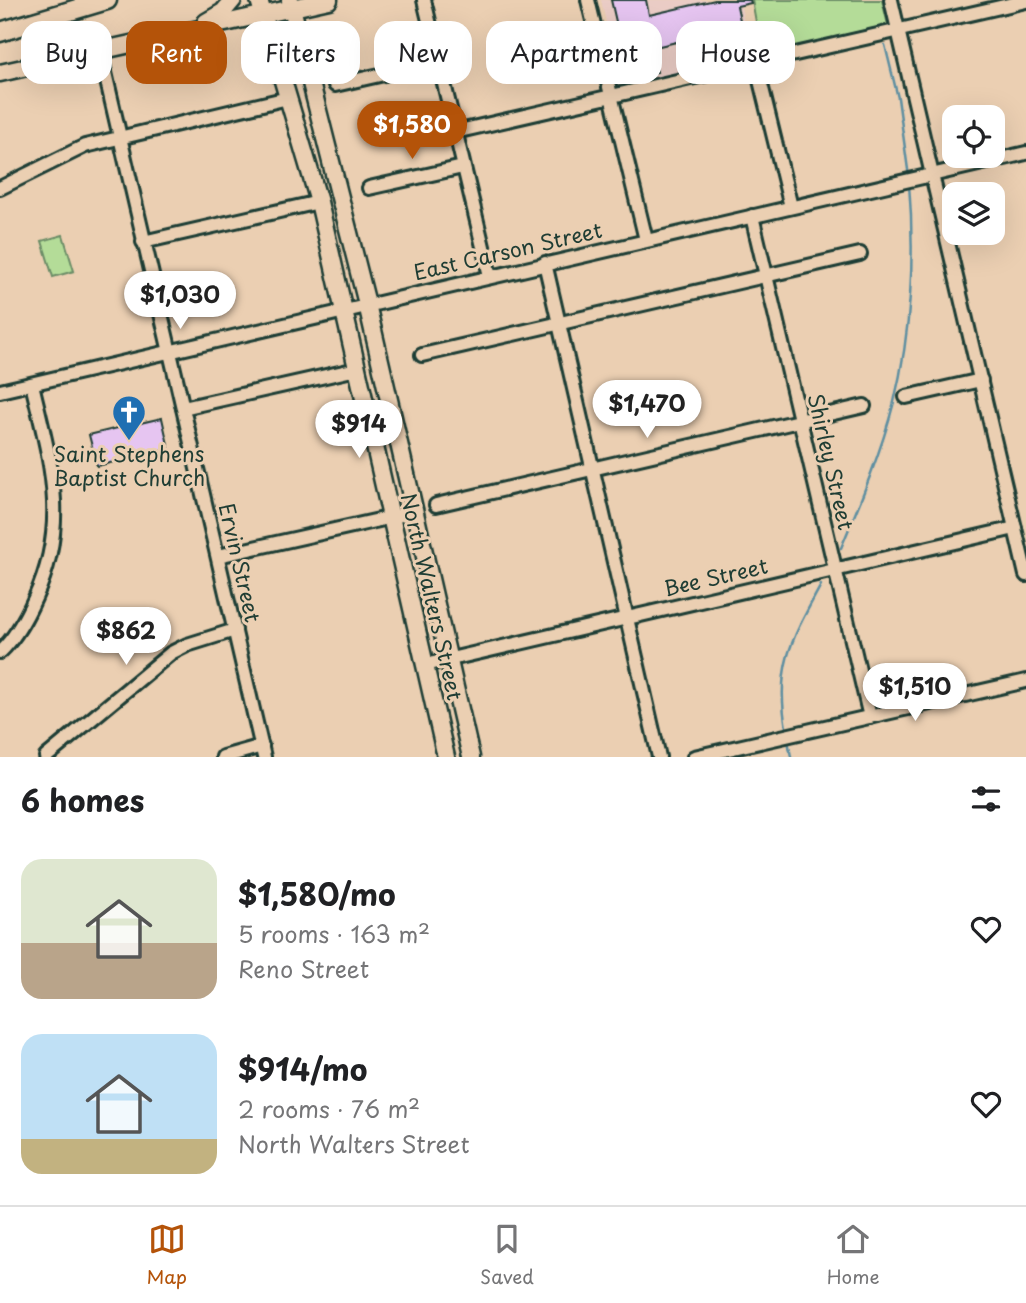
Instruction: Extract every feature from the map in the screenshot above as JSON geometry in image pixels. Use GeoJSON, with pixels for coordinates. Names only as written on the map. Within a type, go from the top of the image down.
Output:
{"type":"FeatureCollection","features":[{"type":"Feature","properties":{"kind":"highway"},"geometry":{"type":"LineString","coordinates":[[0,24],[108,0]]}},
{"type":"Feature","properties":{"kind":"highway"},"geometry":{"type":"LineString","coordinates":[[0,32],[108,0]]}},
{"type":"Feature","properties":{"kind":"main road"},"geometry":{"type":"LineString","coordinates":[[218,21],[261,6],[329,0]]}},
{"type":"Feature","properties":{"kind":"main road"},"geometry":{"type":"LineString","coordinates":[[206,21],[231,3]]}},
{"type":"Feature","properties":{"kind":"main road","name":"North Walters Street"},"geometry":{"type":"LineString","coordinates":[[291,4],[367,304],[471,757]]}},
{"type":"Feature","properties":{"kind":"main road","name":"North Walters Street"},"geometry":{"type":"LineString","coordinates":[[261,6],[319,202],[446,757]]}},
{"type":"Feature","properties":{"kind":"main road"},"geometry":{"type":"LineString","coordinates":[[0,73],[21,68]]}},
{"type":"Feature","properties":{"kind":"street"},"geometry":{"type":"LineString","coordinates":[[424,0],[429,21]]}},
{"type":"Feature","properties":{"kind":"street"},"geometry":{"type":"LineString","coordinates":[[588,0],[646,240]]}},
{"type":"Feature","properties":{"kind":"street"},"geometry":{"type":"LineString","coordinates":[[891,0],[1026,575]]}},
{"type":"Feature","properties":{"kind":"street"},"geometry":{"type":"LineString","coordinates":[[795,55],[1026,1]]}},
{"type":"Feature","properties":{"kind":"street"},"geometry":{"type":"LineString","coordinates":[[335,85],[374,76]]}},
{"type":"Feature","properties":{"kind":"street"},"geometry":{"type":"LineString","coordinates":[[455,132],[676,82]]}},
{"type":"Feature","properties":{"kind":"street","name":"Ervin Street"},"geometry":{"type":"LineString","coordinates":[[108,84],[263,751]]}},
{"type":"Feature","properties":{"kind":"street"},"geometry":{"type":"LineString","coordinates":[[443,84],[490,276]]}},
{"type":"Feature","properties":{"kind":"street"},"geometry":{"type":"LineString","coordinates":[[761,84],[790,208]]}},
{"type":"Feature","properties":{"kind":"street"},"geometry":{"type":"LineString","coordinates":[[0,188],[85,146],[288,98]]}},
{"type":"Feature","properties":{"kind":"street","name":"East Carson Street"},"geometry":{"type":"LineString","coordinates":[[0,391],[1026,153]]}},
{"type":"Feature","properties":{"kind":"street"},"geometry":{"type":"LineString","coordinates":[[369,188],[463,167]]}},
{"type":"Feature","properties":{"kind":"street"},"geometry":{"type":"LineString","coordinates":[[144,242],[319,202]]}},
{"type":"Feature","properties":{"kind":"street","name":"Shirley Street"},"geometry":{"type":"LineString","coordinates":[[752,216],[870,717]]}},
{"type":"Feature","properties":{"kind":"street"},"geometry":{"type":"LineString","coordinates":[[422,355],[860,254]]}},
{"type":"Feature","properties":{"kind":"street"},"geometry":{"type":"LineString","coordinates":[[545,263],[659,757]]}},
{"type":"Feature","properties":{"kind":"street"},"geometry":{"type":"LineString","coordinates":[[183,408],[357,369]]}},
{"type":"Feature","properties":{"kind":"street"},"geometry":{"type":"LineString","coordinates":[[906,397],[981,380]]}},
{"type":"Feature","properties":{"kind":"street"},"geometry":{"type":"LineString","coordinates":[[0,652],[16,634],[29,610],[46,570],[54,536],[55,493],[32,384]]}},
{"type":"Feature","properties":{"kind":"street"},"geometry":{"type":"LineString","coordinates":[[436,505],[864,406]]}},
{"type":"Feature","properties":{"kind":"street"},"geometry":{"type":"LineString","coordinates":[[218,556],[415,512]]}},
{"type":"Feature","properties":{"kind":"street","name":"Bee Street"},"geometry":{"type":"LineString","coordinates":[[425,665],[1015,528]]}},
{"type":"Feature","properties":{"kind":"street"},"geometry":{"type":"LineString","coordinates":[[46,757],[171,653],[187,645],[235,630]]}},
{"type":"Feature","properties":{"kind":"street"},"geometry":{"type":"LineString","coordinates":[[694,757],[1026,681]]}},
{"type":"Feature","properties":{"kind":"street"},"geometry":{"type":"LineString","coordinates":[[223,757],[263,751]]}},
{"type":"Feature","properties":{"kind":"shaded area"},"geometry":{"type":"Polygon","coordinates":[[[601,0],[740,0],[744,21],[676,21],[676,74],[662,77],[662,21],[606,21],[601,0]]]}},
{"type":"Feature","properties":{"kind":"green space"},"geometry":{"type":"Polygon","coordinates":[[[752,0],[882,0],[888,25],[795,46],[795,21],[756,21],[752,0]]]}},
{"type":"Feature","properties":{"kind":"green space"},"geometry":{"type":"Polygon","coordinates":[[[63,235],[74,271],[53,277],[42,241],[63,235]]]}},
{"type":"Feature","properties":{"kind":"building"},"geometry":{"type":"Polygon","coordinates":[[[611,0],[646,0],[649,15],[715,0],[750,0],[751,3],[737,6],[740,21],[676,21],[676,42],[662,45],[662,21],[616,21],[611,0]]]}},
{"type":"Feature","properties":{"kind":"building","name":"Saint Stephens Baptist Church"},"geometry":{"type":"Polygon","coordinates":[[[132,408],[136,424],[162,418],[169,449],[97,466],[89,435],[122,427],[119,411],[132,408]]]}},
{"type":"Feature","properties":{"kind":"waterway"},"geometry":{"type":"LineString","coordinates":[[885,45],[898,98],[909,177]]}},
{"type":"Feature","properties":{"kind":"waterway"},"geometry":{"type":"LineString","coordinates":[[841,548],[877,458],[900,376],[910,294],[912,238],[909,184]]}},
{"type":"Feature","properties":{"kind":"waterway"},"geometry":{"type":"LineString","coordinates":[[787,733],[783,711],[784,673],[801,622],[821,585]]}},
{"type":"Feature","properties":{"kind":"waterway"},"geometry":{"type":"LineString","coordinates":[[788,740],[791,757]]}},
{"type":"Feature","properties":{"kind":"place","name":"Saint Stephens Baptist Church"},"geometry":{"type":"Point","coordinates":[129,442]}}]}
